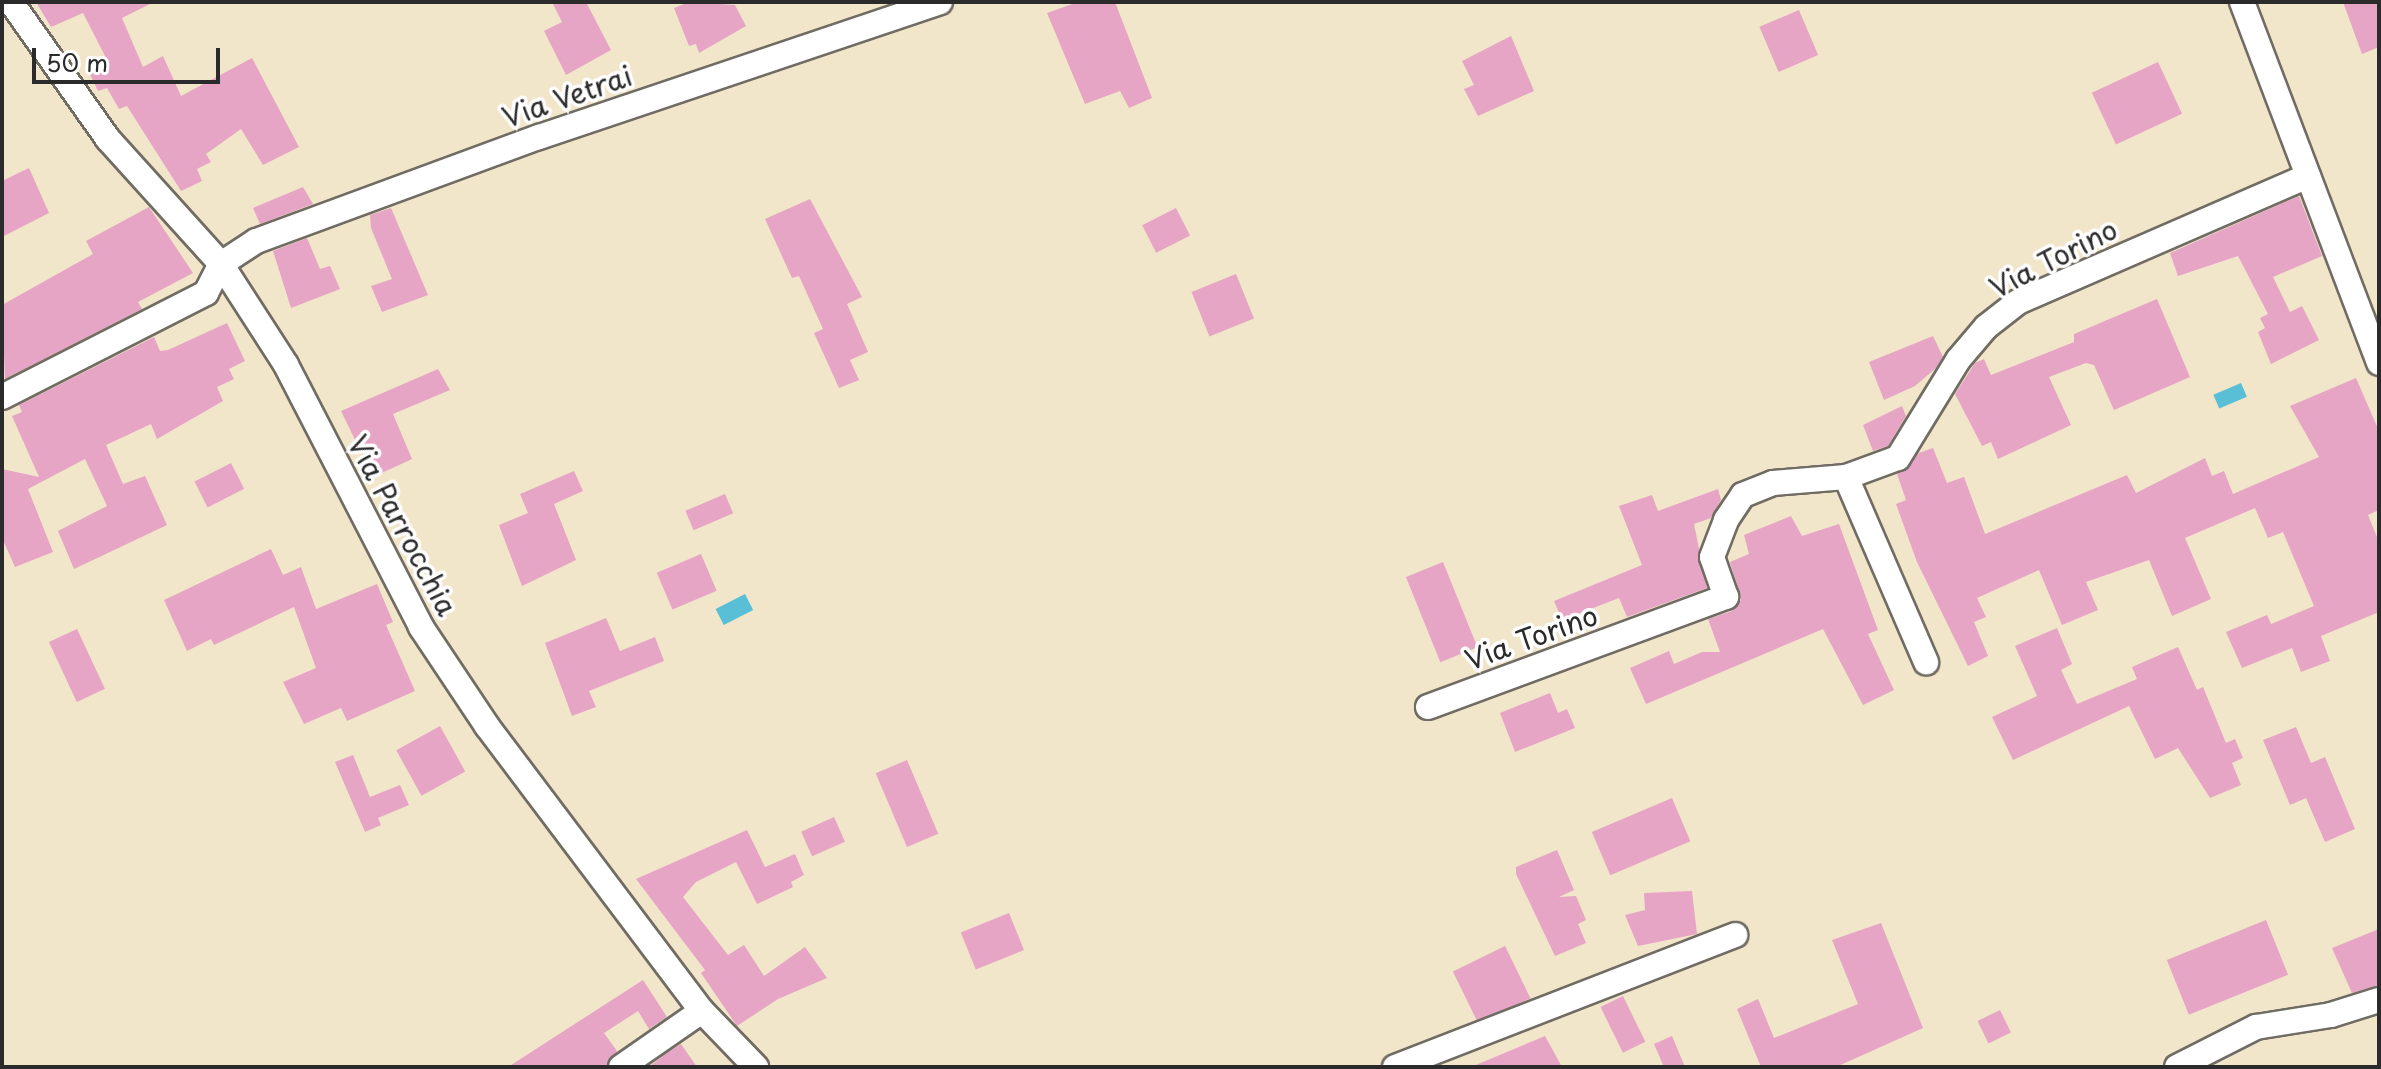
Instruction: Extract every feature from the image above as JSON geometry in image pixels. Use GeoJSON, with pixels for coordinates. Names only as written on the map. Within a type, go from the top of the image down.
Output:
{"type":"FeatureCollection","features":[{"type":"Feature","properties":{"kind":"street","name":"Via Parrocchia"},"geometry":{"type":"LineString","coordinates":[[11,2],[108,139],[221,264],[286,365],[449,671],[702,1011],[756,1067]]}},
{"type":"Feature","properties":{"kind":"street","name":"Via Vetrai"},"geometry":{"type":"LineString","coordinates":[[221,264],[256,241],[401,186],[940,2]]}},
{"type":"Feature","properties":{"kind":"street"},"geometry":{"type":"LineString","coordinates":[[2242,2],[2379,363]]}},
{"type":"Feature","properties":{"kind":"street","name":"Via Torino"},"geometry":{"type":"LineString","coordinates":[[1428,707],[1726,597],[1712,557],[1743,495],[1773,483],[1846,477],[1898,458],[1958,360],[1986,327],[2018,302],[2308,176]]}},
{"type":"Feature","properties":{"kind":"street"},"geometry":{"type":"LineString","coordinates":[[2,397],[206,293],[221,264]]}},
{"type":"Feature","properties":{"kind":"street"},"geometry":{"type":"LineString","coordinates":[[1846,477],[1926,662]]}},
{"type":"Feature","properties":{"kind":"street"},"geometry":{"type":"LineString","coordinates":[[1395,1067],[1735,935]]}},
{"type":"Feature","properties":{"kind":"street"},"geometry":{"type":"LineString","coordinates":[[2177,1067],[2256,1027],[2331,1015],[2379,1000]]}},
{"type":"Feature","properties":{"kind":"street"},"geometry":{"type":"LineString","coordinates":[[621,1067],[702,1011]]}},
{"type":"Feature","properties":{"kind":"water"},"geometry":{"type":"Polygon","coordinates":[[[2241,383],[2247,397],[2219,409],[2213,395],[2241,383]]]}},
{"type":"Feature","properties":{"kind":"water"},"geometry":{"type":"Polygon","coordinates":[[[745,594],[753,610],[724,625],[716,609],[745,594]]]}},
{"type":"Feature","properties":{"kind":"building"},"geometry":{"type":"Polygon","coordinates":[[[36,2],[154,2],[122,18],[143,67],[163,56],[181,96],[252,58],[299,147],[263,165],[241,129],[206,154],[211,162],[197,169],[202,181],[181,191],[127,106],[119,109],[107,88],[98,91],[86,66],[105,56],[83,13],[51,27],[36,2]]]}},
{"type":"Feature","properties":{"kind":"building"},"geometry":{"type":"Polygon","coordinates":[[[552,2],[586,2],[611,50],[566,75],[544,31],[562,22],[552,2]]]}},
{"type":"Feature","properties":{"kind":"building"},"geometry":{"type":"Polygon","coordinates":[[[689,2],[735,5],[746,26],[699,53],[696,44],[689,46],[674,8],[689,2]]]}},
{"type":"Feature","properties":{"kind":"building"},"geometry":{"type":"Polygon","coordinates":[[[1078,2],[1115,2],[1152,98],[1129,108],[1120,91],[1085,104],[1047,13],[1078,2]]]}},
{"type":"Feature","properties":{"kind":"building"},"geometry":{"type":"Polygon","coordinates":[[[2343,2],[2379,2],[2379,47],[2362,54],[2343,2]]]}},
{"type":"Feature","properties":{"kind":"building"},"geometry":{"type":"Polygon","coordinates":[[[1799,10],[1818,55],[1779,72],[1759,27],[1799,10]]]}},
{"type":"Feature","properties":{"kind":"building"},"geometry":{"type":"Polygon","coordinates":[[[1511,36],[1534,91],[1478,116],[1464,89],[1474,85],[1462,61],[1511,36]]]}},
{"type":"Feature","properties":{"kind":"building"},"geometry":{"type":"Polygon","coordinates":[[[2158,62],[2182,114],[2116,145],[2092,93],[2158,62]]]}},
{"type":"Feature","properties":{"kind":"building"},"geometry":{"type":"Polygon","coordinates":[[[29,168],[49,213],[2,237],[2,181],[29,168]]]}},
{"type":"Feature","properties":{"kind":"building"},"geometry":{"type":"Polygon","coordinates":[[[303,187],[313,204],[260,224],[253,208],[303,187]]]}},
{"type":"Feature","properties":{"kind":"building"},"geometry":{"type":"Polygon","coordinates":[[[2299,196],[2322,256],[2273,277],[2290,312],[2302,306],[2319,340],[2271,364],[2258,332],[2265,328],[2260,318],[2268,314],[2238,256],[2178,276],[2170,253],[2299,196]]]}},
{"type":"Feature","properties":{"kind":"building"},"geometry":{"type":"Polygon","coordinates":[[[810,199],[862,297],[847,304],[868,352],[850,360],[859,380],[839,388],[814,333],[823,329],[799,276],[792,278],[765,219],[810,199]]]}},
{"type":"Feature","properties":{"kind":"building"},"geometry":{"type":"Polygon","coordinates":[[[149,207],[193,273],[138,302],[142,309],[5,379],[2,305],[93,254],[86,241],[149,207]]]}},
{"type":"Feature","properties":{"kind":"building"},"geometry":{"type":"Polygon","coordinates":[[[391,208],[428,295],[382,312],[371,286],[392,279],[371,228],[370,215],[391,208]]]}},
{"type":"Feature","properties":{"kind":"building"},"geometry":{"type":"Polygon","coordinates":[[[1176,208],[1190,236],[1156,253],[1142,225],[1176,208]]]}},
{"type":"Feature","properties":{"kind":"building"},"geometry":{"type":"Polygon","coordinates":[[[307,238],[320,269],[330,266],[340,289],[291,308],[273,251],[307,238]]]}},
{"type":"Feature","properties":{"kind":"building"},"geometry":{"type":"Polygon","coordinates":[[[1236,274],[1254,319],[1209,336],[1191,292],[1236,274]]]}},
{"type":"Feature","properties":{"kind":"building"},"geometry":{"type":"Polygon","coordinates":[[[2157,299],[2190,377],[2114,410],[2094,365],[2086,363],[2049,377],[2071,425],[1998,459],[1991,442],[1982,446],[1955,394],[1975,363],[1984,359],[1991,375],[2074,342],[2074,334],[2157,299]]]}},
{"type":"Feature","properties":{"kind":"building"},"geometry":{"type":"Polygon","coordinates":[[[227,323],[245,361],[229,369],[234,379],[217,387],[223,401],[157,439],[151,424],[106,445],[123,484],[145,476],[167,525],[74,569],[58,531],[107,506],[85,459],[28,489],[53,552],[15,567],[2,538],[2,469],[39,477],[12,416],[22,412],[19,405],[154,337],[160,351],[168,350],[227,323]]]}},
{"type":"Feature","properties":{"kind":"building"},"geometry":{"type":"Polygon","coordinates":[[[1933,336],[1943,357],[1936,368],[1915,386],[1884,400],[1869,362],[1933,336]]]}},
{"type":"Feature","properties":{"kind":"building"},"geometry":{"type":"Polygon","coordinates":[[[438,369],[450,390],[393,414],[412,459],[373,477],[341,411],[438,369]]]}},
{"type":"Feature","properties":{"kind":"building"},"geometry":{"type":"Polygon","coordinates":[[[2356,378],[2379,431],[2379,510],[2368,515],[2379,542],[2379,612],[2321,636],[2330,661],[2301,672],[2292,648],[2242,668],[2226,632],[2267,615],[2271,624],[2314,606],[2283,532],[2268,538],[2255,508],[2185,538],[2211,599],[2172,616],[2149,560],[2086,582],[2098,610],[2062,625],[2039,570],[1977,598],[1986,617],[1974,622],[1988,656],[1968,666],[1917,562],[1896,504],[1906,500],[1897,474],[1919,453],[1933,448],[1947,483],[1964,477],[1985,534],[2127,475],[2136,493],[2205,458],[2212,476],[2224,471],[2233,494],[2319,457],[2290,406],[2356,378]]]}},
{"type":"Feature","properties":{"kind":"building"},"geometry":{"type":"Polygon","coordinates":[[[1902,406],[1906,416],[1888,446],[1873,451],[1863,425],[1902,406]]]}},
{"type":"Feature","properties":{"kind":"building"},"geometry":{"type":"Polygon","coordinates":[[[231,463],[244,489],[208,507],[194,482],[231,463]]]}},
{"type":"Feature","properties":{"kind":"building"},"geometry":{"type":"Polygon","coordinates":[[[574,471],[583,491],[554,504],[576,560],[522,586],[499,525],[528,513],[520,494],[574,471]]]}},
{"type":"Feature","properties":{"kind":"building"},"geometry":{"type":"Polygon","coordinates":[[[1718,489],[1721,500],[1711,518],[1694,524],[1707,588],[1627,617],[1619,598],[1562,620],[1554,601],[1642,565],[1619,506],[1652,495],[1658,511],[1718,489]]]}},
{"type":"Feature","properties":{"kind":"building"},"geometry":{"type":"Polygon","coordinates":[[[725,494],[733,513],[694,530],[685,511],[725,494]]]}},
{"type":"Feature","properties":{"kind":"building"},"geometry":{"type":"Polygon","coordinates":[[[1791,516],[1802,536],[1839,524],[1878,630],[1868,634],[1894,690],[1863,705],[1823,629],[1646,704],[1630,668],[1669,651],[1674,664],[1702,652],[1720,652],[1708,619],[1732,611],[1741,600],[1730,562],[1749,554],[1744,535],[1791,516]]]}},
{"type":"Feature","properties":{"kind":"building"},"geometry":{"type":"Polygon","coordinates":[[[271,549],[283,575],[301,567],[316,609],[377,584],[393,622],[386,625],[415,691],[347,721],[341,708],[304,724],[283,682],[316,668],[294,607],[214,645],[211,639],[187,651],[164,600],[271,549]]]}},
{"type":"Feature","properties":{"kind":"building"},"geometry":{"type":"Polygon","coordinates":[[[701,554],[717,591],[672,610],[657,573],[701,554]]]}},
{"type":"Feature","properties":{"kind":"building"},"geometry":{"type":"Polygon","coordinates":[[[1443,562],[1477,647],[1440,662],[1406,577],[1443,562]]]}},
{"type":"Feature","properties":{"kind":"building"},"geometry":{"type":"Polygon","coordinates":[[[606,618],[620,651],[655,637],[664,661],[589,691],[596,707],[572,716],[545,643],[606,618]]]}},
{"type":"Feature","properties":{"kind":"building"},"geometry":{"type":"Polygon","coordinates":[[[2057,628],[2072,664],[2061,670],[2077,704],[2137,679],[2132,667],[2178,647],[2197,690],[2203,687],[2226,743],[2235,739],[2243,758],[2232,763],[2241,785],[2210,798],[2178,748],[2155,759],[2129,706],[2013,760],[1992,717],[2037,696],[2015,646],[2057,628]]]}},
{"type":"Feature","properties":{"kind":"building"},"geometry":{"type":"Polygon","coordinates":[[[77,629],[105,689],[77,702],[49,642],[77,629]]]}},
{"type":"Feature","properties":{"kind":"building"},"geometry":{"type":"Polygon","coordinates":[[[1550,693],[1558,713],[1567,709],[1575,728],[1515,752],[1500,713],[1550,693]]]}},
{"type":"Feature","properties":{"kind":"building"},"geometry":{"type":"Polygon","coordinates":[[[440,726],[465,771],[421,796],[396,750],[440,726]]]}},
{"type":"Feature","properties":{"kind":"building"},"geometry":{"type":"Polygon","coordinates":[[[2296,727],[2311,763],[2325,757],[2355,829],[2325,842],[2306,798],[2290,805],[2263,740],[2296,727]]]}},
{"type":"Feature","properties":{"kind":"building"},"geometry":{"type":"Polygon","coordinates":[[[353,755],[370,797],[400,785],[409,805],[378,818],[381,825],[365,832],[335,762],[353,755]]]}},
{"type":"Feature","properties":{"kind":"building"},"geometry":{"type":"Polygon","coordinates":[[[907,760],[938,834],[907,847],[876,773],[907,760]]]}},
{"type":"Feature","properties":{"kind":"building"},"geometry":{"type":"Polygon","coordinates":[[[1672,798],[1690,841],[1610,875],[1592,832],[1672,798]]]}},
{"type":"Feature","properties":{"kind":"building"},"geometry":{"type":"Polygon","coordinates":[[[834,817],[845,842],[812,856],[801,832],[834,817]]]}},
{"type":"Feature","properties":{"kind":"building"},"geometry":{"type":"Polygon","coordinates":[[[747,830],[765,867],[795,854],[804,875],[791,882],[793,887],[757,904],[736,862],[696,882],[683,897],[728,955],[744,945],[764,976],[805,947],[827,978],[778,999],[737,1026],[701,973],[705,970],[636,879],[747,830]]]}},
{"type":"Feature","properties":{"kind":"building"},"geometry":{"type":"Polygon","coordinates":[[[1557,850],[1574,890],[1559,897],[1576,896],[1586,920],[1578,924],[1586,943],[1555,956],[1516,874],[1516,867],[1557,850]]]}},
{"type":"Feature","properties":{"kind":"building"},"geometry":{"type":"Polygon","coordinates":[[[1692,891],[1697,934],[1638,946],[1625,915],[1645,910],[1644,893],[1692,891]]]}},
{"type":"Feature","properties":{"kind":"building"},"geometry":{"type":"Polygon","coordinates":[[[1009,913],[1024,950],[976,970],[961,932],[1009,913]]]}},
{"type":"Feature","properties":{"kind":"building"},"geometry":{"type":"Polygon","coordinates":[[[2266,920],[2288,975],[2189,1015],[2167,960],[2266,920]]]}},
{"type":"Feature","properties":{"kind":"building"},"geometry":{"type":"Polygon","coordinates":[[[1881,923],[1923,1028],[1836,1067],[1761,1067],[1737,1009],[1758,999],[1774,1038],[1858,1004],[1832,940],[1881,923]]]}},
{"type":"Feature","properties":{"kind":"building"},"geometry":{"type":"Polygon","coordinates":[[[2379,929],[2379,985],[2352,993],[2332,948],[2379,929]]]}},
{"type":"Feature","properties":{"kind":"building"},"geometry":{"type":"Polygon","coordinates":[[[1505,946],[1530,998],[1478,1024],[1453,971],[1505,946]]]}},
{"type":"Feature","properties":{"kind":"building"},"geometry":{"type":"Polygon","coordinates":[[[643,980],[667,1017],[649,1029],[638,1011],[604,1033],[617,1051],[606,1067],[508,1067],[643,980]]]}},
{"type":"Feature","properties":{"kind":"building"},"geometry":{"type":"Polygon","coordinates":[[[1623,996],[1645,1042],[1623,1053],[1601,1007],[1623,996]]]}},
{"type":"Feature","properties":{"kind":"building"},"geometry":{"type":"Polygon","coordinates":[[[2000,1010],[2011,1032],[1988,1043],[1978,1021],[2000,1010]]]}},
{"type":"Feature","properties":{"kind":"building"},"geometry":{"type":"Polygon","coordinates":[[[1545,1036],[1562,1067],[1471,1067],[1545,1036]]]}},
{"type":"Feature","properties":{"kind":"building"},"geometry":{"type":"Polygon","coordinates":[[[1672,1036],[1685,1067],[1664,1067],[1654,1044],[1672,1036]]]}},
{"type":"Feature","properties":{"kind":"building"},"geometry":{"type":"Polygon","coordinates":[[[681,1044],[697,1067],[649,1067],[665,1054],[681,1044]]]}}]}
